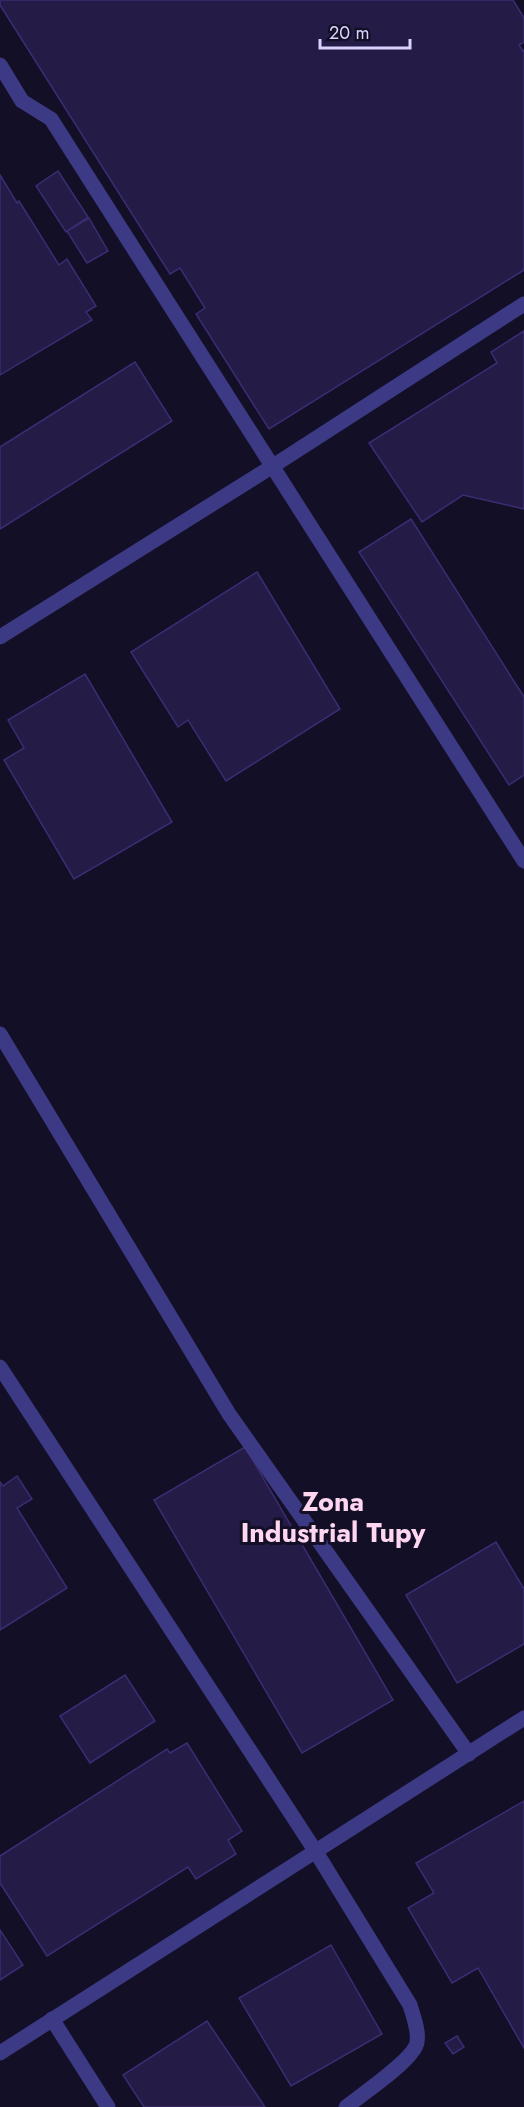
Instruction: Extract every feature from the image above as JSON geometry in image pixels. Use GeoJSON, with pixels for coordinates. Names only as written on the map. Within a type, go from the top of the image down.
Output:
{"type":"FeatureCollection","features":[{"type":"Feature","properties":{"kind":"lane"},"geometry":{"type":"LineString","coordinates":[[0,65],[22,101],[51,119],[524,861]]}},
{"type":"Feature","properties":{"kind":"lane"},"geometry":{"type":"LineString","coordinates":[[0,638],[524,304]]}},
{"type":"Feature","properties":{"kind":"lane"},"geometry":{"type":"LineString","coordinates":[[0,1034],[228,1414],[469,1754]]}},
{"type":"Feature","properties":{"kind":"lane"},"geometry":{"type":"LineString","coordinates":[[0,1367],[316,1852],[410,2006],[416,2025],[417,2043],[407,2059],[346,2107]]}},
{"type":"Feature","properties":{"kind":"lane"},"geometry":{"type":"LineString","coordinates":[[0,2053],[524,1718]]}},
{"type":"Feature","properties":{"kind":"lane"},"geometry":{"type":"LineString","coordinates":[[52,2019],[108,2107]]}},
{"type":"Feature","properties":{"kind":"building"},"geometry":{"type":"Polygon","coordinates":[[[0,0],[513,0],[524,18],[524,42],[519,45],[524,50],[524,270],[269,429],[196,314],[205,308],[180,268],[170,274],[0,5],[0,0]]]}},
{"type":"Feature","properties":{"kind":"building"},"geometry":{"type":"Polygon","coordinates":[[[58,171],[88,217],[66,232],[36,186],[58,171]]]}},
{"type":"Feature","properties":{"kind":"building"},"geometry":{"type":"Polygon","coordinates":[[[0,175],[59,265],[67,259],[96,306],[86,312],[92,320],[0,375],[0,175]]]}},
{"type":"Feature","properties":{"kind":"building"},"geometry":{"type":"Polygon","coordinates":[[[89,218],[108,251],[87,263],[67,231],[89,218]]]}},
{"type":"Feature","properties":{"kind":"building"},"geometry":{"type":"Polygon","coordinates":[[[524,331],[524,509],[463,495],[422,522],[369,443],[497,363],[491,352],[524,331]]]}},
{"type":"Feature","properties":{"kind":"building"},"geometry":{"type":"Polygon","coordinates":[[[135,362],[172,421],[0,529],[0,447],[135,362]]]}},
{"type":"Feature","properties":{"kind":"building"},"geometry":{"type":"Polygon","coordinates":[[[411,519],[524,697],[524,775],[509,785],[359,552],[411,519]]]}},
{"type":"Feature","properties":{"kind":"building"},"geometry":{"type":"Polygon","coordinates":[[[257,572],[340,709],[226,781],[188,720],[178,727],[131,652],[257,572]]]}},
{"type":"Feature","properties":{"kind":"building"},"geometry":{"type":"Polygon","coordinates":[[[85,674],[172,822],[74,879],[4,760],[24,748],[8,720],[85,674]]]}},
{"type":"Feature","properties":{"kind":"building"},"geometry":{"type":"Polygon","coordinates":[[[245,1447],[393,1700],[302,1753],[154,1500],[245,1447]]]}},
{"type":"Feature","properties":{"kind":"building"},"geometry":{"type":"Polygon","coordinates":[[[17,1476],[32,1499],[17,1508],[67,1588],[0,1630],[0,1482],[3,1486],[17,1476]]]}},
{"type":"Feature","properties":{"kind":"building"},"geometry":{"type":"Polygon","coordinates":[[[496,1542],[524,1589],[524,1644],[457,1683],[406,1595],[496,1542]]]}},
{"type":"Feature","properties":{"kind":"building"},"geometry":{"type":"Polygon","coordinates":[[[125,1675],[155,1721],[90,1763],[60,1716],[125,1675]]]}},
{"type":"Feature","properties":{"kind":"building"},"geometry":{"type":"Polygon","coordinates":[[[187,1743],[242,1831],[228,1840],[236,1854],[196,1879],[188,1867],[47,1956],[0,1883],[0,1856],[167,1749],[170,1753],[187,1743]]]}},
{"type":"Feature","properties":{"kind":"building"},"geometry":{"type":"Polygon","coordinates":[[[524,1801],[524,2048],[478,1968],[452,1983],[408,1908],[434,1893],[416,1863],[524,1801]]]}},
{"type":"Feature","properties":{"kind":"building"},"geometry":{"type":"Polygon","coordinates":[[[0,1930],[23,1965],[0,1980],[0,1930]]]}},
{"type":"Feature","properties":{"kind":"building"},"geometry":{"type":"Polygon","coordinates":[[[331,1945],[382,2034],[291,2086],[239,1998],[331,1945]]]}},
{"type":"Feature","properties":{"kind":"building"},"geometry":{"type":"Polygon","coordinates":[[[207,2021],[265,2107],[144,2107],[123,2075],[207,2021]]]}},
{"type":"Feature","properties":{"kind":"building"},"geometry":{"type":"Polygon","coordinates":[[[457,2036],[464,2047],[453,2054],[445,2043],[457,2036]]]}},
{"type":"Feature","properties":{"kind":"district","name":"Zona Industrial Tupy"},"geometry":{"type":"Point","coordinates":[333,1516]}}]}
